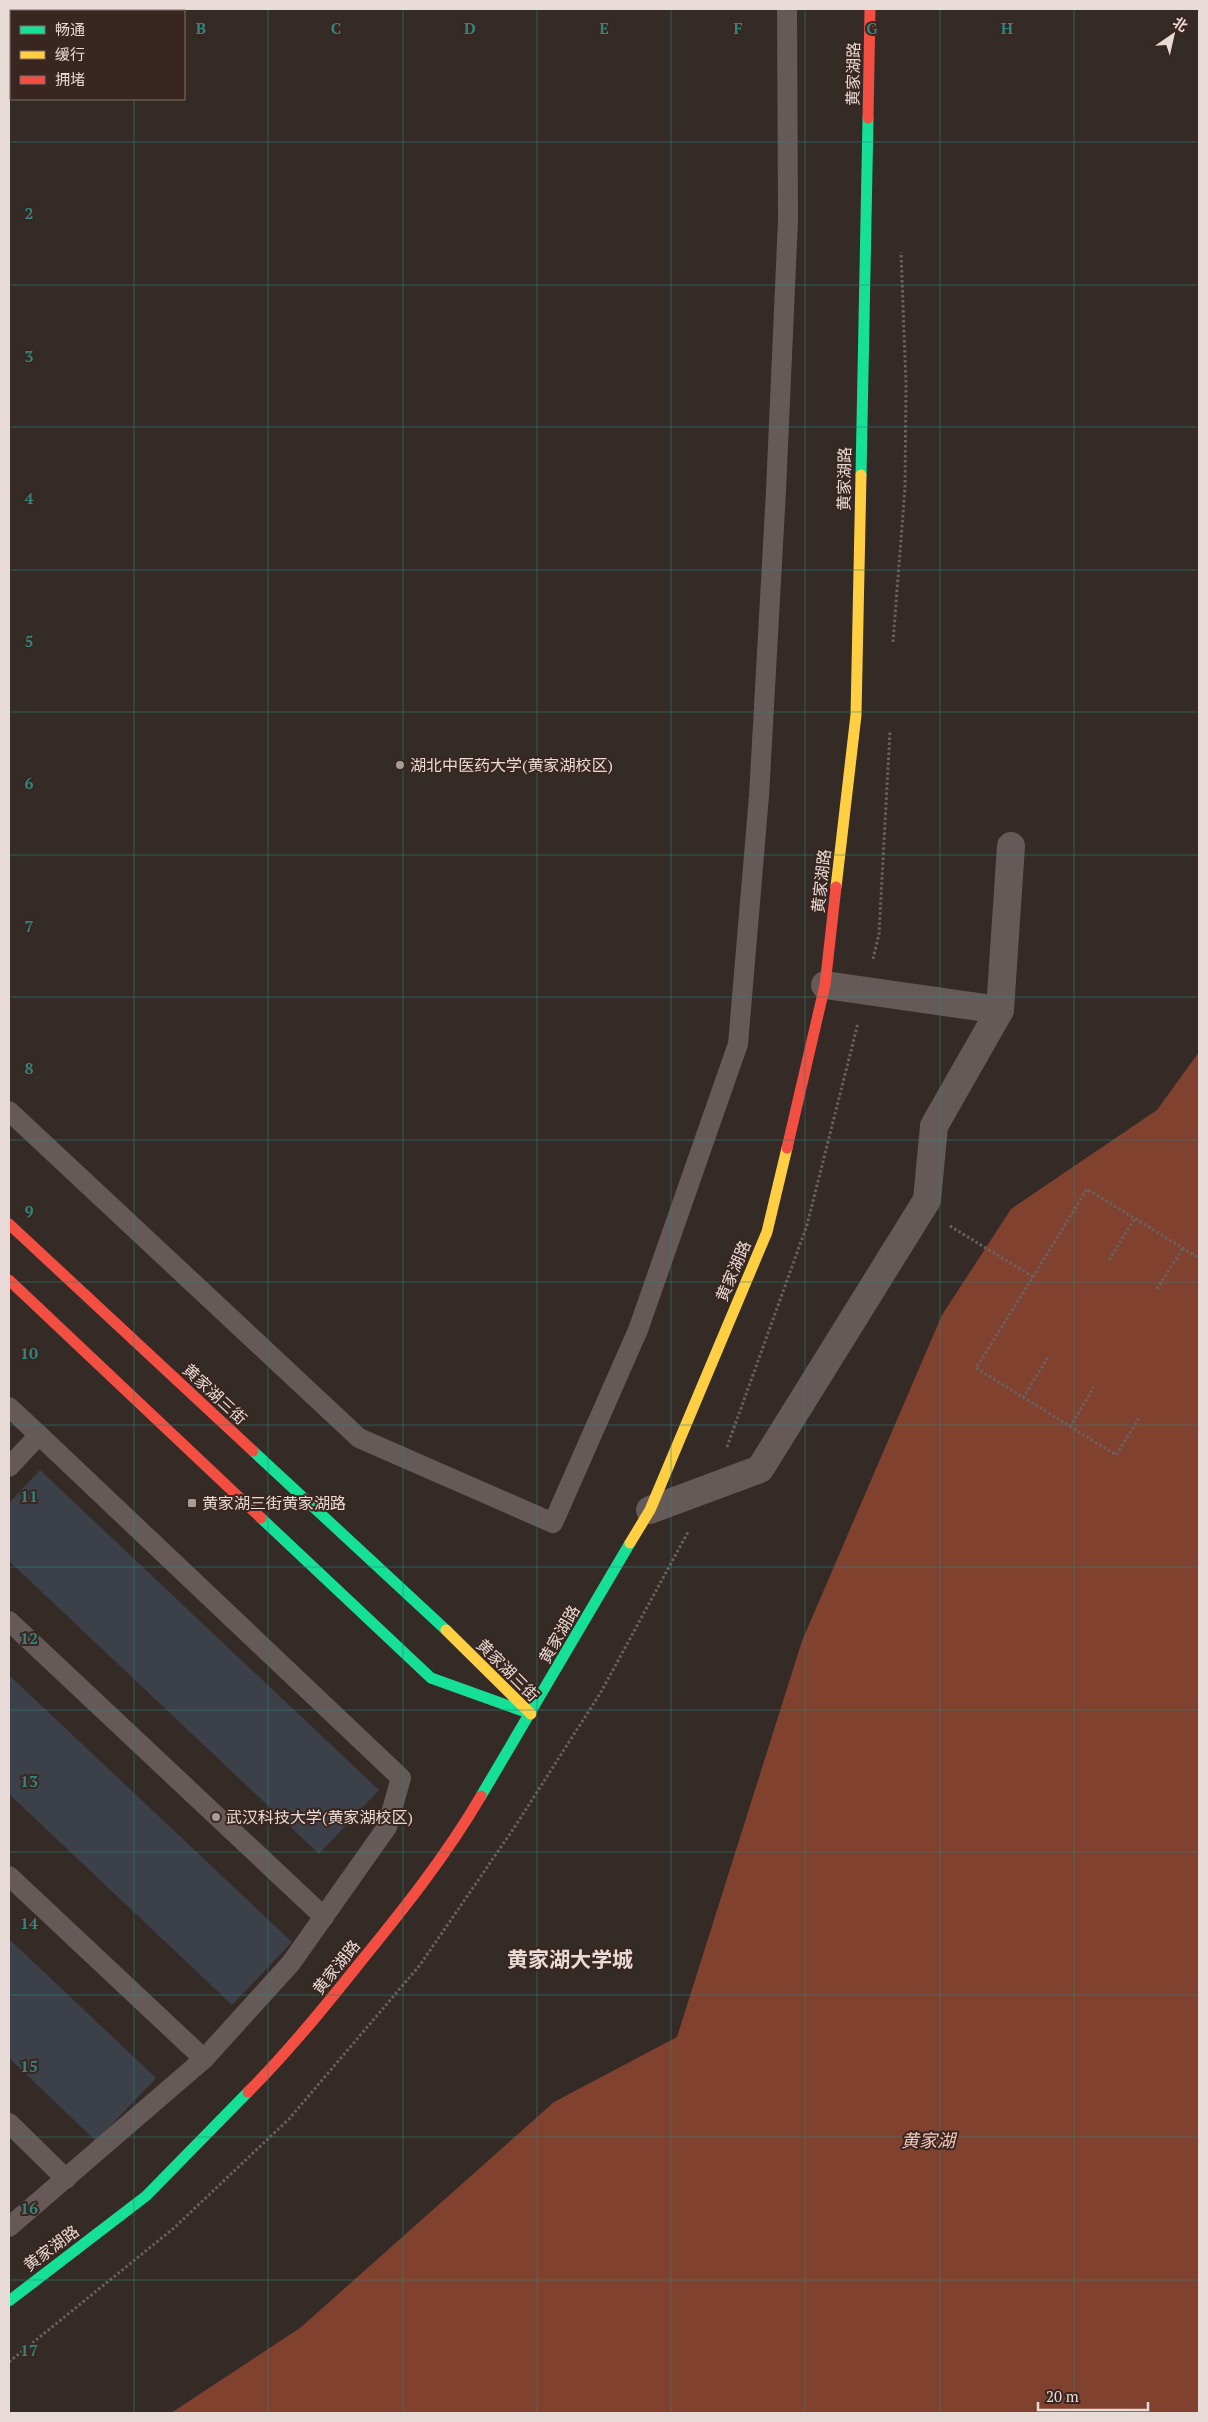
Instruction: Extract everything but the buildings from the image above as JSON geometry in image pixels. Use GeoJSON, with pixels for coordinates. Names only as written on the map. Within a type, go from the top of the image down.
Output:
{"type":"FeatureCollection","features":[{"type":"Feature","properties":{"kind":"street","name":"黄家湖路"},"geometry":{"type":"LineString","coordinates":[[9,2301],[146,2196],[285,2055],[385,1932],[462,1829],[532,1714],[650,1510],[767,1232],[825,985],[856,715],[870,9]]}},
{"type":"Feature","properties":{"kind":"street"},"geometry":{"type":"LineString","coordinates":[[650,1510],[760,1469],[927,1200],[934,1126],[1000,1010],[1011,846]]}},
{"type":"Feature","properties":{"kind":"street"},"geometry":{"type":"LineString","coordinates":[[825,985],[1000,1010]]}},
{"type":"Feature","properties":{"kind":"street","name":"黄家湖三街"},"geometry":{"type":"LineString","coordinates":[[9,1224],[453,1637],[532,1714]]}},
{"type":"Feature","properties":{"kind":"street","name":"黄家湖三街"},"geometry":{"type":"LineString","coordinates":[[9,1280],[431,1678],[532,1714]]}},
{"type":"Feature","properties":{"kind":"lane"},"geometry":{"type":"LineString","coordinates":[[9,1111],[359,1438],[553,1523],[638,1330],[738,1044],[760,796],[777,481],[788,220],[787,9]]}},
{"type":"Feature","properties":{"kind":"lane"},"geometry":{"type":"LineString","coordinates":[[9,1407],[401,1778],[387,1827],[291,1963],[204,2059],[9,2227]]}},
{"type":"Feature","properties":{"kind":"lane"},"geometry":{"type":"LineString","coordinates":[[9,1467],[39,1435]]}},
{"type":"Feature","properties":{"kind":"lane"},"geometry":{"type":"LineString","coordinates":[[9,1621],[324,1917]]}},
{"type":"Feature","properties":{"kind":"lane"},"geometry":{"type":"LineString","coordinates":[[9,1876],[204,2059]]}},
{"type":"Feature","properties":{"kind":"lane"},"geometry":{"type":"LineString","coordinates":[[9,2123],[66,2179]]}},
{"type":"Feature","properties":{"kind":"path"},"geometry":{"type":"LineString","coordinates":[[1139,1418],[1116,1455],[976,1368],[1087,1189],[1199,1258]]}},
{"type":"Feature","properties":{"kind":"path"},"geometry":{"type":"LineString","coordinates":[[922,1208],[1033,1278]]}},
{"type":"Feature","properties":{"kind":"path"},"geometry":{"type":"LineString","coordinates":[[1109,1260],[1135,1218]]}},
{"type":"Feature","properties":{"kind":"path"},"geometry":{"type":"LineString","coordinates":[[1157,1289],[1183,1248]]}},
{"type":"Feature","properties":{"kind":"path"},"geometry":{"type":"LineString","coordinates":[[1024,1398],[1048,1357]]}},
{"type":"Feature","properties":{"kind":"path"},"geometry":{"type":"LineString","coordinates":[[1070,1426],[1094,1387]]}},
{"type":"Feature","properties":{"kind":"water","name":"黄家湖"},"geometry":{"type":"Polygon","coordinates":[[[1199,1052],[1199,2413],[171,2413],[300,2328],[554,2102],[677,2037],[802,1641],[942,1315],[1011,1209],[1157,1110],[1199,1052]]]}},
{"type":"Feature","properties":{"kind":"traffic: fast"},"geometry":{"type":"LineString","coordinates":[[861,475],[868,118]]}},
{"type":"Feature","properties":{"kind":"traffic: fast"},"geometry":{"type":"LineString","coordinates":[[253,1451],[446,1630]]}},
{"type":"Feature","properties":{"kind":"traffic: fast"},"geometry":{"type":"LineString","coordinates":[[261,1518],[431,1678],[523,1711]]}},
{"type":"Feature","properties":{"kind":"traffic: fast"},"geometry":{"type":"LineString","coordinates":[[481,1796],[630,1543]]}},
{"type":"Feature","properties":{"kind":"traffic: fast"},"geometry":{"type":"LineString","coordinates":[[9,2301],[146,2196],[248,2092]]}},
{"type":"Feature","properties":{"kind":"traffic: slow"},"geometry":{"type":"LineString","coordinates":[[836,887],[856,715],[861,475]]}},
{"type":"Feature","properties":{"kind":"traffic: slow"},"geometry":{"type":"LineString","coordinates":[[630,1543],[650,1510],[767,1232],[787,1148]]}},
{"type":"Feature","properties":{"kind":"traffic: slow"},"geometry":{"type":"LineString","coordinates":[[446,1630],[531,1714]]}},
{"type":"Feature","properties":{"kind":"traffic: jam"},"geometry":{"type":"LineString","coordinates":[[868,118],[870,9]]}},
{"type":"Feature","properties":{"kind":"traffic: jam"},"geometry":{"type":"LineString","coordinates":[[787,1148],[825,985],[836,887]]}},
{"type":"Feature","properties":{"kind":"traffic: jam"},"geometry":{"type":"LineString","coordinates":[[9,1224],[253,1451]]}},
{"type":"Feature","properties":{"kind":"traffic: jam"},"geometry":{"type":"LineString","coordinates":[[9,1280],[261,1518]]}},
{"type":"Feature","properties":{"kind":"traffic: jam"},"geometry":{"type":"LineString","coordinates":[[248,2092],[305,2030],[391,1924],[438,1862],[481,1796]]}},
{"type":"Feature","properties":{"kind":"place","name":"湖北中医药大学(黄家湖校区)"},"geometry":{"type":"Point","coordinates":[400,765]}},
{"type":"Feature","properties":{"kind":"place","name":"黄家湖三街黄家湖路"},"geometry":{"type":"Point","coordinates":[192,1503]}},
{"type":"Feature","properties":{"kind":"place","name":"武汉科技大学(黄家湖校区)"},"geometry":{"type":"Point","coordinates":[216,1817]}},
{"type":"Feature","properties":{"kind":"district","name":"黄家湖大学城"},"geometry":{"type":"Point","coordinates":[570,1959]}}]}
